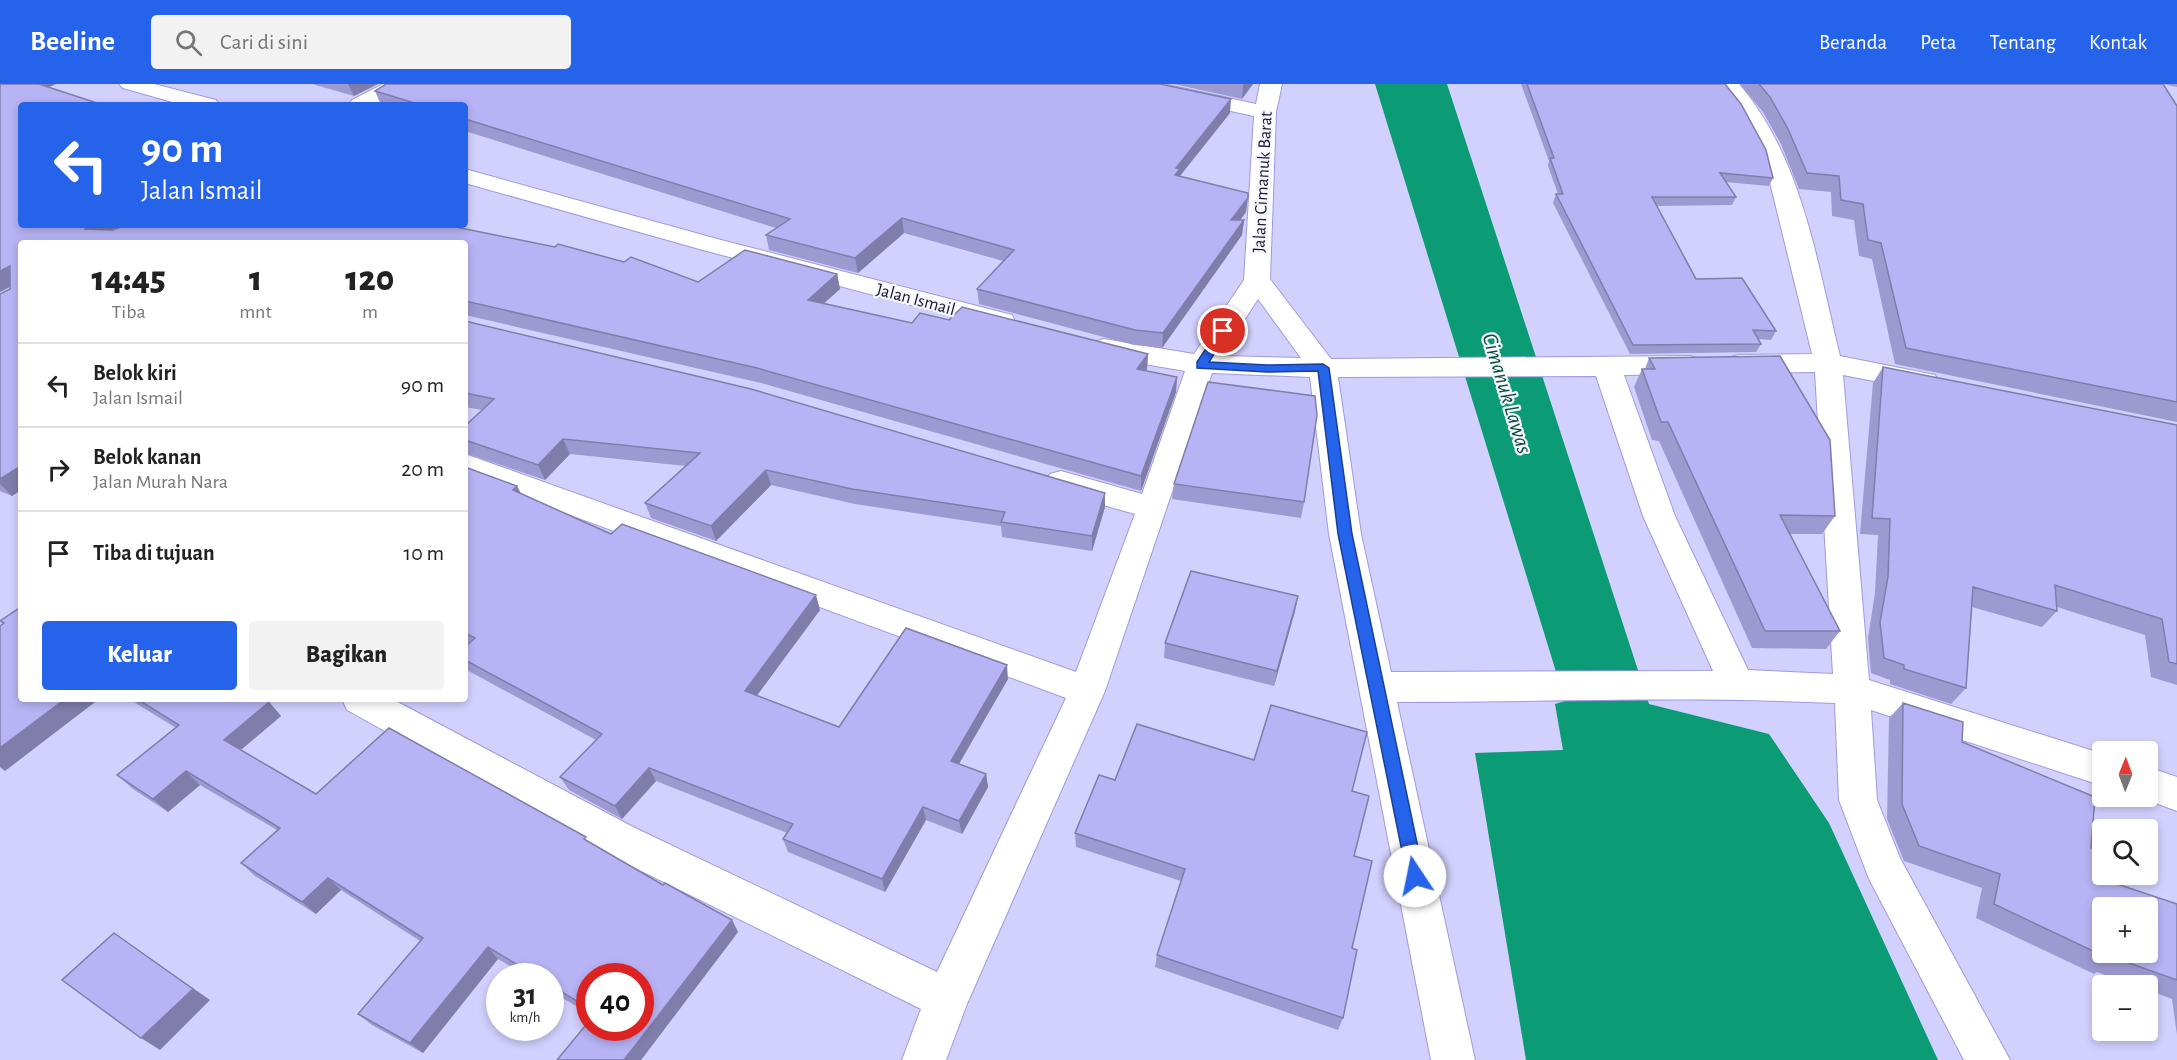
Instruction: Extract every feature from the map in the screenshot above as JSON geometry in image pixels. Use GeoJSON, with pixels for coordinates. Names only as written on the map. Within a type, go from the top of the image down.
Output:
{"type":"FeatureCollection","features":[{"type":"Feature","properties":{"kind":"street"},"geometry":{"type":"LineString","coordinates":[[130,84],[197,102]]}},
{"type":"Feature","properties":{"kind":"street"},"geometry":{"type":"LineString","coordinates":[[366,102],[399,84]]}},
{"type":"Feature","properties":{"kind":"street"},"geometry":{"type":"LineString","coordinates":[[1133,84],[1265,112]]}},
{"type":"Feature","properties":{"kind":"street","name":"Jalan Cimanuk Barat"},"geometry":{"type":"LineString","coordinates":[[1257,280],[1265,112],[1271,84]]}},
{"type":"Feature","properties":{"kind":"street"},"geometry":{"type":"LineString","coordinates":[[1728,84],[1749,109],[1775,158],[1794,223],[1828,363],[1858,800],[1883,866],[1988,1060]]}},
{"type":"Feature","properties":{"kind":"street","name":"Jalan Ismail"},"geometry":{"type":"LineString","coordinates":[[468,177],[712,245],[1031,329]]}},
{"type":"Feature","properties":{"kind":"street"},"geometry":{"type":"LineString","coordinates":[[924,1060],[947,999],[1087,691],[1153,508],[1201,365],[1257,280],[1323,368],[1345,534],[1452,1060]]}},
{"type":"Feature","properties":{"kind":"street"},"geometry":{"type":"LineString","coordinates":[[1077,341],[1134,356],[1201,365],[1267,369],[1412,370],[1828,363],[1954,387]]}},
{"type":"Feature","properties":{"kind":"street"},"geometry":{"type":"LineString","coordinates":[[1594,367],[1659,516],[1737,684]]}},
{"type":"Feature","properties":{"kind":"street"},"geometry":{"type":"LineString","coordinates":[[468,466],[1087,691]]}},
{"type":"Feature","properties":{"kind":"street"},"geometry":{"type":"LineString","coordinates":[[1041,476],[1153,508]]}},
{"type":"Feature","properties":{"kind":"street"},"geometry":{"type":"LineString","coordinates":[[1376,687],[1680,687],[1737,684],[1852,688],[2092,766]]}},
{"type":"Feature","properties":{"kind":"street"},"geometry":{"type":"LineString","coordinates":[[366,702],[619,840],[947,999]]}},
{"type":"Feature","properties":{"kind":"street"},"geometry":{"type":"LineString","coordinates":[[2158,787],[2177,794]]}},
{"type":"Feature","properties":{"kind":"water","name":"Cimanuk Lawas"},"geometry":{"type":"Polygon","coordinates":[[[1375,84],[1447,84],[1649,704],[1769,734],[1829,823],[1938,1060],[1526,1060],[1475,753],[1563,750],[1555,704],[1565,701],[1375,84]]]}},
{"type":"Feature","properties":{"kind":"building"},"geometry":{"type":"Polygon","coordinates":[[[0,84],[39,84],[94,102],[18,102],[18,228],[112,230],[118,228],[461,228],[555,247],[558,244],[624,262],[631,257],[698,282],[745,250],[837,274],[808,300],[912,323],[920,313],[949,320],[962,307],[1148,354],[1137,369],[1177,377],[1141,476],[757,368],[468,302],[468,240],[18,240],[18,468],[0,479],[0,294],[10,289],[10,266],[0,271],[0,84]]]}},
{"type":"Feature","properties":{"kind":"building"},"geometry":{"type":"Polygon","coordinates":[[[386,84],[1160,84],[1231,99],[1176,168],[1180,169],[1175,175],[1248,193],[1248,198],[1231,220],[1244,220],[1163,333],[1135,330],[977,289],[1014,250],[902,218],[855,258],[766,235],[790,219],[468,120],[468,102],[411,102],[375,91],[386,84]]]}},
{"type":"Feature","properties":{"kind":"building"},"geometry":{"type":"Polygon","coordinates":[[[1527,84],[1725,84],[1741,104],[1766,150],[1773,178],[1720,173],[1736,197],[1652,197],[1696,279],[1742,278],[1776,331],[1753,330],[1761,344],[1633,345],[1556,194],[1563,194],[1550,158],[1554,158],[1527,84]]]}},
{"type":"Feature","properties":{"kind":"building"},"geometry":{"type":"Polygon","coordinates":[[[1759,84],[2163,84],[2177,106],[2177,402],[1906,348],[1881,243],[1868,240],[1863,204],[1841,200],[1839,176],[1807,173],[1788,129],[1770,97],[1759,84]]]}},
{"type":"Feature","properties":{"kind":"building"},"geometry":{"type":"Polygon","coordinates":[[[468,322],[751,389],[1105,493],[1092,536],[1001,522],[1005,512],[852,489],[766,470],[711,526],[645,503],[700,453],[563,439],[538,465],[468,441],[468,423],[494,399],[468,394],[468,322]]]}},
{"type":"Feature","properties":{"kind":"building"},"geometry":{"type":"Polygon","coordinates":[[[1780,356],[1830,440],[1835,516],[1780,515],[1840,631],[1765,631],[1668,422],[1661,422],[1642,369],[1655,369],[1649,358],[1780,356]]]}},
{"type":"Feature","properties":{"kind":"building"},"geometry":{"type":"Polygon","coordinates":[[[1883,367],[2177,425],[2177,664],[2169,662],[2162,619],[2055,585],[2057,611],[1973,587],[1966,688],[1904,669],[1904,665],[1884,658],[1880,622],[1888,577],[1890,519],[1872,518],[1883,367]]]}},
{"type":"Feature","properties":{"kind":"building"},"geometry":{"type":"Polygon","coordinates":[[[1208,382],[1315,396],[1317,415],[1304,502],[1174,484],[1208,382]]]}},
{"type":"Feature","properties":{"kind":"building"},"geometry":{"type":"Polygon","coordinates":[[[468,468],[517,486],[513,490],[611,534],[622,524],[816,595],[745,691],[839,727],[906,628],[1007,665],[951,761],[986,774],[959,821],[923,807],[882,879],[783,839],[793,824],[649,768],[615,806],[560,777],[602,734],[468,662],[468,644],[475,638],[468,634],[468,468]]]}},
{"type":"Feature","properties":{"kind":"building"},"geometry":{"type":"Polygon","coordinates":[[[1191,571],[1298,596],[1277,671],[1165,643],[1191,571]]]}},
{"type":"Feature","properties":{"kind":"building"},"geometry":{"type":"Polygon","coordinates":[[[18,609],[18,702],[61,702],[0,748],[0,626],[4,623],[0,621],[18,609]]]}},
{"type":"Feature","properties":{"kind":"building"},"geometry":{"type":"Polygon","coordinates":[[[142,702],[269,702],[224,740],[316,794],[389,728],[586,837],[584,839],[663,885],[665,883],[732,920],[654,1021],[654,963],[576,963],[576,1001],[564,993],[564,963],[514,963],[488,947],[410,1043],[358,1014],[423,938],[328,878],[302,902],[241,863],[280,828],[186,771],[153,799],[117,775],[179,725],[142,702]]]}},
{"type":"Feature","properties":{"kind":"building"},"geometry":{"type":"Polygon","coordinates":[[[1903,703],[1963,722],[1962,742],[2092,796],[2092,807],[2094,807],[2091,848],[2092,885],[2120,885],[2156,897],[2092,897],[2092,951],[1994,904],[2000,874],[1919,846],[1902,804],[1903,703]]]}},
{"type":"Feature","properties":{"kind":"building"},"geometry":{"type":"Polygon","coordinates":[[[1271,705],[1367,732],[1352,791],[1369,796],[1354,856],[1372,861],[1352,948],[1357,950],[1343,1018],[1157,955],[1185,869],[1075,833],[1099,775],[1115,780],[1137,724],[1254,760],[1271,705]]]}},
{"type":"Feature","properties":{"kind":"building"},"geometry":{"type":"Polygon","coordinates":[[[2158,898],[2177,904],[2177,980],[2129,963],[2158,963],[2158,898]]]}},
{"type":"Feature","properties":{"kind":"building"},"geometry":{"type":"Polygon","coordinates":[[[114,933],[193,989],[141,1038],[62,980],[114,933]]]}},
{"type":"Feature","properties":{"kind":"building"},"geometry":{"type":"Polygon","coordinates":[[[576,1037],[576,1041],[639,1041],[624,1060],[557,1060],[576,1037]]]}},
{"type":"Feature","properties":{"kind":"route"},"geometry":{"type":"LineString","coordinates":[[1223,331],[1201,365],[1267,369],[1323,368],[1345,534],[1415,876]]}}]}
